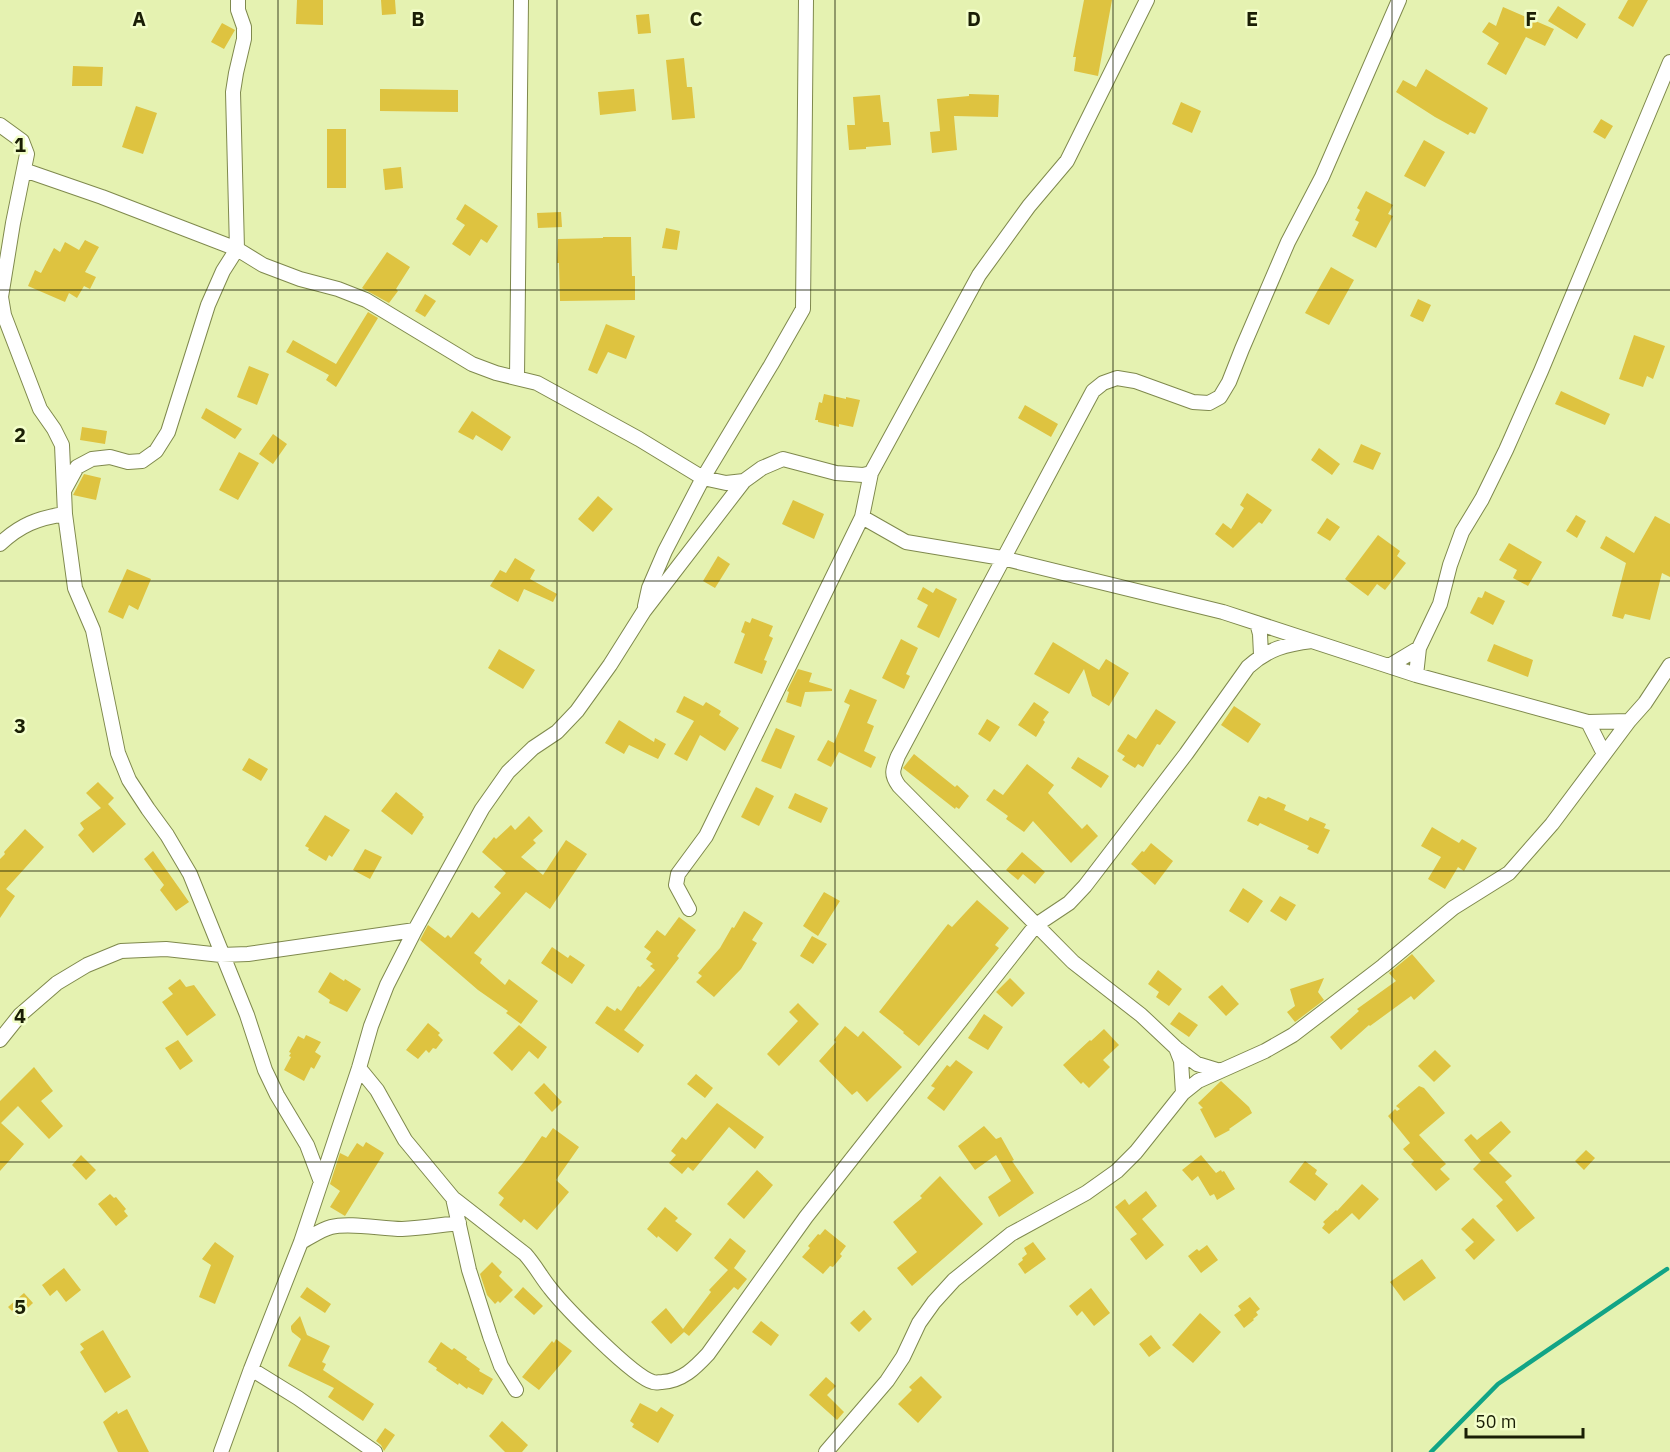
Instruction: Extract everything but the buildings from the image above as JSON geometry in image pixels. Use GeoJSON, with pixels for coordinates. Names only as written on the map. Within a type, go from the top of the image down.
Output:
{"type":"FeatureCollection","features":[{"type":"Feature","properties":{"kind":"street"},"geometry":{"type":"LineString","coordinates":[[64,490],[77,467],[92,459],[110,457],[128,462],[142,461],[156,451],[168,432],[208,305],[223,271],[237,249],[233,92],[244,39],[244,27],[237,0]]}},
{"type":"Feature","properties":{"kind":"street"},"geometry":{"type":"LineString","coordinates":[[517,378],[521,0]]}},
{"type":"Feature","properties":{"kind":"street"},"geometry":{"type":"LineString","coordinates":[[644,611],[649,588],[661,560],[703,478],[803,309],[806,0]]}},
{"type":"Feature","properties":{"kind":"street"},"geometry":{"type":"LineString","coordinates":[[689,909],[676,885],[678,874],[706,836],[862,517],[872,473],[979,275],[1029,206],[1067,161],[1147,0]]}},
{"type":"Feature","properties":{"kind":"street"},"geometry":{"type":"LineString","coordinates":[[1220,1071],[1197,1064],[1141,1015],[1073,962],[907,794],[893,778],[893,768],[1002,558],[1093,391],[1103,382],[1117,378],[1135,381],[1193,402],[1209,403],[1220,397],[1229,382],[1288,242],[1322,177],[1399,0]]}},
{"type":"Feature","properties":{"kind":"street"},"geometry":{"type":"LineString","coordinates":[[1416,675],[1419,648],[1440,604],[1450,565],[1462,532],[1482,499],[1541,371],[1670,62]]}},
{"type":"Feature","properties":{"kind":"street"},"geometry":{"type":"LineString","coordinates":[[0,125],[22,141],[27,154],[1,297],[4,315],[40,409],[62,445],[65,514],[75,588],[93,630],[118,753],[129,780],[167,835],[190,874],[247,1015],[265,1070],[307,1145],[321,1182]]}},
{"type":"Feature","properties":{"kind":"street"},"geometry":{"type":"LineString","coordinates":[[24,170],[102,197],[237,249],[263,265],[366,300],[472,364],[547,388],[703,478],[726,483],[744,481]]}},
{"type":"Feature","properties":{"kind":"street"},"geometry":{"type":"LineString","coordinates":[[221,1452],[301,1242],[371,1026],[387,985],[482,809],[508,772],[533,748],[557,732],[577,711],[610,665],[644,611],[744,481],[762,468],[783,459],[836,473],[863,475],[872,473]]}},
{"type":"Feature","properties":{"kind":"street"},"geometry":{"type":"LineString","coordinates":[[0,544],[11,533],[27,524],[45,517],[65,514]]}},
{"type":"Feature","properties":{"kind":"street"},"geometry":{"type":"LineString","coordinates":[[862,517],[906,542],[1002,558],[1223,612],[1416,675],[1588,723],[1629,720]]}},
{"type":"Feature","properties":{"kind":"street"},"geometry":{"type":"LineString","coordinates":[[978,553],[989,583]]}},
{"type":"Feature","properties":{"kind":"street"},"geometry":{"type":"LineString","coordinates":[[1257,623],[1261,656]]}},
{"type":"Feature","properties":{"kind":"street"},"geometry":{"type":"LineString","coordinates":[[359,1068],[377,1090],[405,1140],[453,1198],[525,1254],[558,1298],[640,1376],[653,1382],[674,1382],[694,1369],[708,1354],[806,1217],[1036,925],[1069,903],[1085,886],[1186,754],[1240,678],[1261,656],[1292,644],[1312,641]]}},
{"type":"Feature","properties":{"kind":"street"},"geometry":{"type":"LineString","coordinates":[[1389,666],[1419,648]]}},
{"type":"Feature","properties":{"kind":"street"},"geometry":{"type":"LineString","coordinates":[[826,1452],[887,1381],[903,1357],[919,1323],[954,1280],[1011,1234],[1086,1193],[1117,1171],[1136,1152],[1183,1093],[1198,1081],[1265,1051],[1293,1035],[1454,908],[1509,873],[1552,824],[1629,720],[1645,703],[1670,665]]}},
{"type":"Feature","properties":{"kind":"street"},"geometry":{"type":"LineString","coordinates":[[1588,723],[1604,753]]}},
{"type":"Feature","properties":{"kind":"street"},"geometry":{"type":"LineString","coordinates":[[0,1040],[20,1015],[57,983],[87,965],[121,951],[166,950],[221,955],[258,953],[415,930]]}},
{"type":"Feature","properties":{"kind":"street"},"geometry":{"type":"LineString","coordinates":[[1176,1048],[1180,1062],[1183,1093]]}},
{"type":"Feature","properties":{"kind":"street"},"geometry":{"type":"LineString","coordinates":[[453,1198],[469,1270],[490,1336],[501,1366],[516,1390]]}},
{"type":"Feature","properties":{"kind":"street"},"geometry":{"type":"LineString","coordinates":[[301,1242],[320,1231],[334,1227],[406,1229],[459,1223]]}},
{"type":"Feature","properties":{"kind":"street"},"geometry":{"type":"LineString","coordinates":[[251,1369],[298,1398],[375,1452]]}},
{"type":"Feature","properties":{"kind":"waterway"},"geometry":{"type":"LineString","coordinates":[[1431,1452],[1498,1384],[1667,1269]]}}]}
